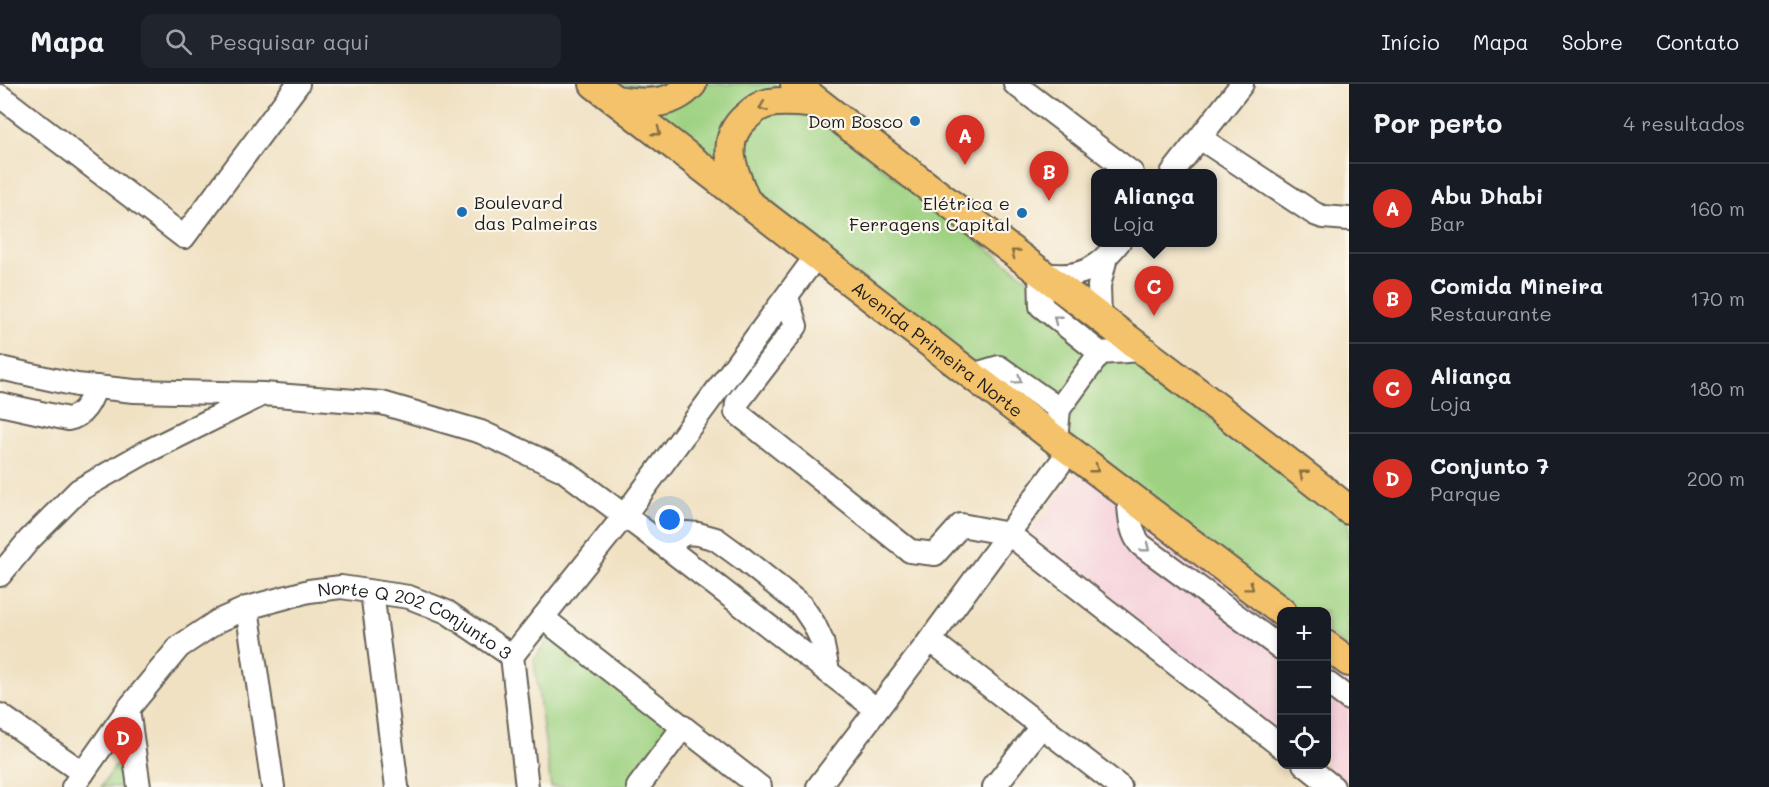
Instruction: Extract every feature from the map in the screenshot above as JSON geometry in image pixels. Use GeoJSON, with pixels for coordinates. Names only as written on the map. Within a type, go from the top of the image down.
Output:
{"type":"FeatureCollection","features":[{"type":"Feature","properties":{"kind":"main road"},"geometry":{"type":"LineString","coordinates":[[605,92],[639,104],[660,103],[679,97],[692,84]]}},
{"type":"Feature","properties":{"kind":"main road"},"geometry":{"type":"LineString","coordinates":[[795,84],[1100,316],[1349,510]]}},
{"type":"Feature","properties":{"kind":"main road","name":"Avenida Primeira Norte"},"geometry":{"type":"LineString","coordinates":[[605,92],[1277,608]]}},
{"type":"Feature","properties":{"kind":"main road"},"geometry":{"type":"LineString","coordinates":[[746,201],[733,169],[730,150],[733,133],[741,121],[753,110],[767,104],[782,102],[820,104]]}},
{"type":"Feature","properties":{"kind":"main road"},"geometry":{"type":"LineString","coordinates":[[1331,649],[1349,662]]}},
{"type":"Feature","properties":{"kind":"street"},"geometry":{"type":"LineString","coordinates":[[0,96],[184,237],[298,84]]}},
{"type":"Feature","properties":{"kind":"street"},"geometry":{"type":"LineString","coordinates":[[1015,84],[1126,169]]}},
{"type":"Feature","properties":{"kind":"street"},"geometry":{"type":"LineString","coordinates":[[1176,169],[1242,84]]}},
{"type":"Feature","properties":{"kind":"street"},"geometry":{"type":"LineString","coordinates":[[1200,138],[1315,214],[1323,217],[1349,219]]}},
{"type":"Feature","properties":{"kind":"street"},"geometry":{"type":"LineString","coordinates":[[1116,247],[1105,261],[1089,270],[1072,275],[1042,274],[1041,306],[1100,353],[1142,350]]}},
{"type":"Feature","properties":{"kind":"street","name":"Norte Q 202 Conjunto 3"},"geometry":{"type":"LineString","coordinates":[[78,780],[128,709],[179,647],[218,621],[247,608],[309,591],[341,588],[409,597],[447,612],[512,656],[624,516],[817,255]]}},
{"type":"Feature","properties":{"kind":"street"},"geometry":{"type":"LineString","coordinates":[[1100,316],[1099,286],[1105,261]]}},
{"type":"Feature","properties":{"kind":"street"},"geometry":{"type":"LineString","coordinates":[[787,297],[796,326],[737,404],[736,412],[910,551],[935,554],[961,525],[1009,534],[1277,744]]}},
{"type":"Feature","properties":{"kind":"street"},"geometry":{"type":"LineString","coordinates":[[818,787],[1009,534],[1063,445],[1059,409],[1100,353]]}},
{"type":"Feature","properties":{"kind":"street"},"geometry":{"type":"LineString","coordinates":[[972,375],[999,367],[1059,409]]}},
{"type":"Feature","properties":{"kind":"street"},"geometry":{"type":"LineString","coordinates":[[0,368],[77,385],[134,391],[263,394],[382,403],[481,432],[563,470],[876,709]]}},
{"type":"Feature","properties":{"kind":"street"},"geometry":{"type":"LineString","coordinates":[[0,404],[68,419],[83,411],[91,401],[96,387]]}},
{"type":"Feature","properties":{"kind":"street"},"geometry":{"type":"LineString","coordinates":[[0,575],[29,540],[79,490],[146,452],[263,394]]}},
{"type":"Feature","properties":{"kind":"street"},"geometry":{"type":"LineString","coordinates":[[1128,495],[1132,529],[1141,545],[1277,646]]}},
{"type":"Feature","properties":{"kind":"street"},"geometry":{"type":"LineString","coordinates":[[665,546],[686,533],[698,534],[716,540],[742,558],[802,606],[822,641],[828,671]]}},
{"type":"Feature","properties":{"kind":"street"},"geometry":{"type":"LineString","coordinates":[[372,592],[397,787]]}},
{"type":"Feature","properties":{"kind":"street"},"geometry":{"type":"LineString","coordinates":[[247,608],[273,787]]}},
{"type":"Feature","properties":{"kind":"street"},"geometry":{"type":"LineString","coordinates":[[543,618],[760,787]]}},
{"type":"Feature","properties":{"kind":"street"},"geometry":{"type":"LineString","coordinates":[[930,640],[1120,787]]}},
{"type":"Feature","properties":{"kind":"street"},"geometry":{"type":"LineString","coordinates":[[512,656],[528,787]]}},
{"type":"Feature","properties":{"kind":"street"},"geometry":{"type":"LineString","coordinates":[[1331,686],[1349,699]]}},
{"type":"Feature","properties":{"kind":"street"},"geometry":{"type":"LineString","coordinates":[[128,709],[139,787]]}},
{"type":"Feature","properties":{"kind":"street"},"geometry":{"type":"LineString","coordinates":[[0,715],[78,780]]}},
{"type":"Feature","properties":{"kind":"street"},"geometry":{"type":"LineString","coordinates":[[638,787],[683,727]]}},
{"type":"Feature","properties":{"kind":"street"},"geometry":{"type":"LineString","coordinates":[[994,787],[1041,727]]}},
{"type":"Feature","properties":{"kind":"street"},"geometry":{"type":"LineString","coordinates":[[1309,769],[1333,787]]}},
{"type":"Feature","properties":{"kind":"shaded area"},"geometry":{"type":"Polygon","coordinates":[[[1087,459],[1277,608],[1277,729],[1027,536],[1087,459]]]}},
{"type":"Feature","properties":{"kind":"shaded area"},"geometry":{"type":"Polygon","coordinates":[[[1331,641],[1349,652],[1349,785],[1328,769],[1331,769],[1331,641]]]}},
{"type":"Feature","properties":{"kind":"green space"},"geometry":{"type":"Polygon","coordinates":[[[606,84],[774,84],[1073,314],[1349,521],[1349,648],[1331,635],[1331,607],[1293,607],[606,84]]]}},
{"type":"Feature","properties":{"kind":"green space"},"geometry":{"type":"Polygon","coordinates":[[[557,629],[679,730],[635,787],[551,787],[534,659],[557,629]]]}},
{"type":"Feature","properties":{"kind":"green space"},"geometry":{"type":"Polygon","coordinates":[[[129,746],[133,787],[101,787],[129,746]]]}},
{"type":"Feature","properties":{"kind":"place","name":"Dom Bosco"},"geometry":{"type":"Point","coordinates":[915,121]}},
{"type":"Feature","properties":{"kind":"place","name":"Abu Dhabi"},"geometry":{"type":"Point","coordinates":[965,165]}},
{"type":"Feature","properties":{"kind":"place","name":"Comida Mineira"},"geometry":{"type":"Point","coordinates":[1049,201]}},
{"type":"Feature","properties":{"kind":"place","name":"Boulevard das Palmeiras"},"geometry":{"type":"Point","coordinates":[462,212]}},
{"type":"Feature","properties":{"kind":"place","name":"Elétrica e Ferragens Capital"},"geometry":{"type":"Point","coordinates":[1022,213]}},
{"type":"Feature","properties":{"kind":"place","name":"Aliança"},"geometry":{"type":"Point","coordinates":[1154,316]}},
{"type":"Feature","properties":{"kind":"place","name":"Conjunto 7"},"geometry":{"type":"Point","coordinates":[123,767]}}]}
